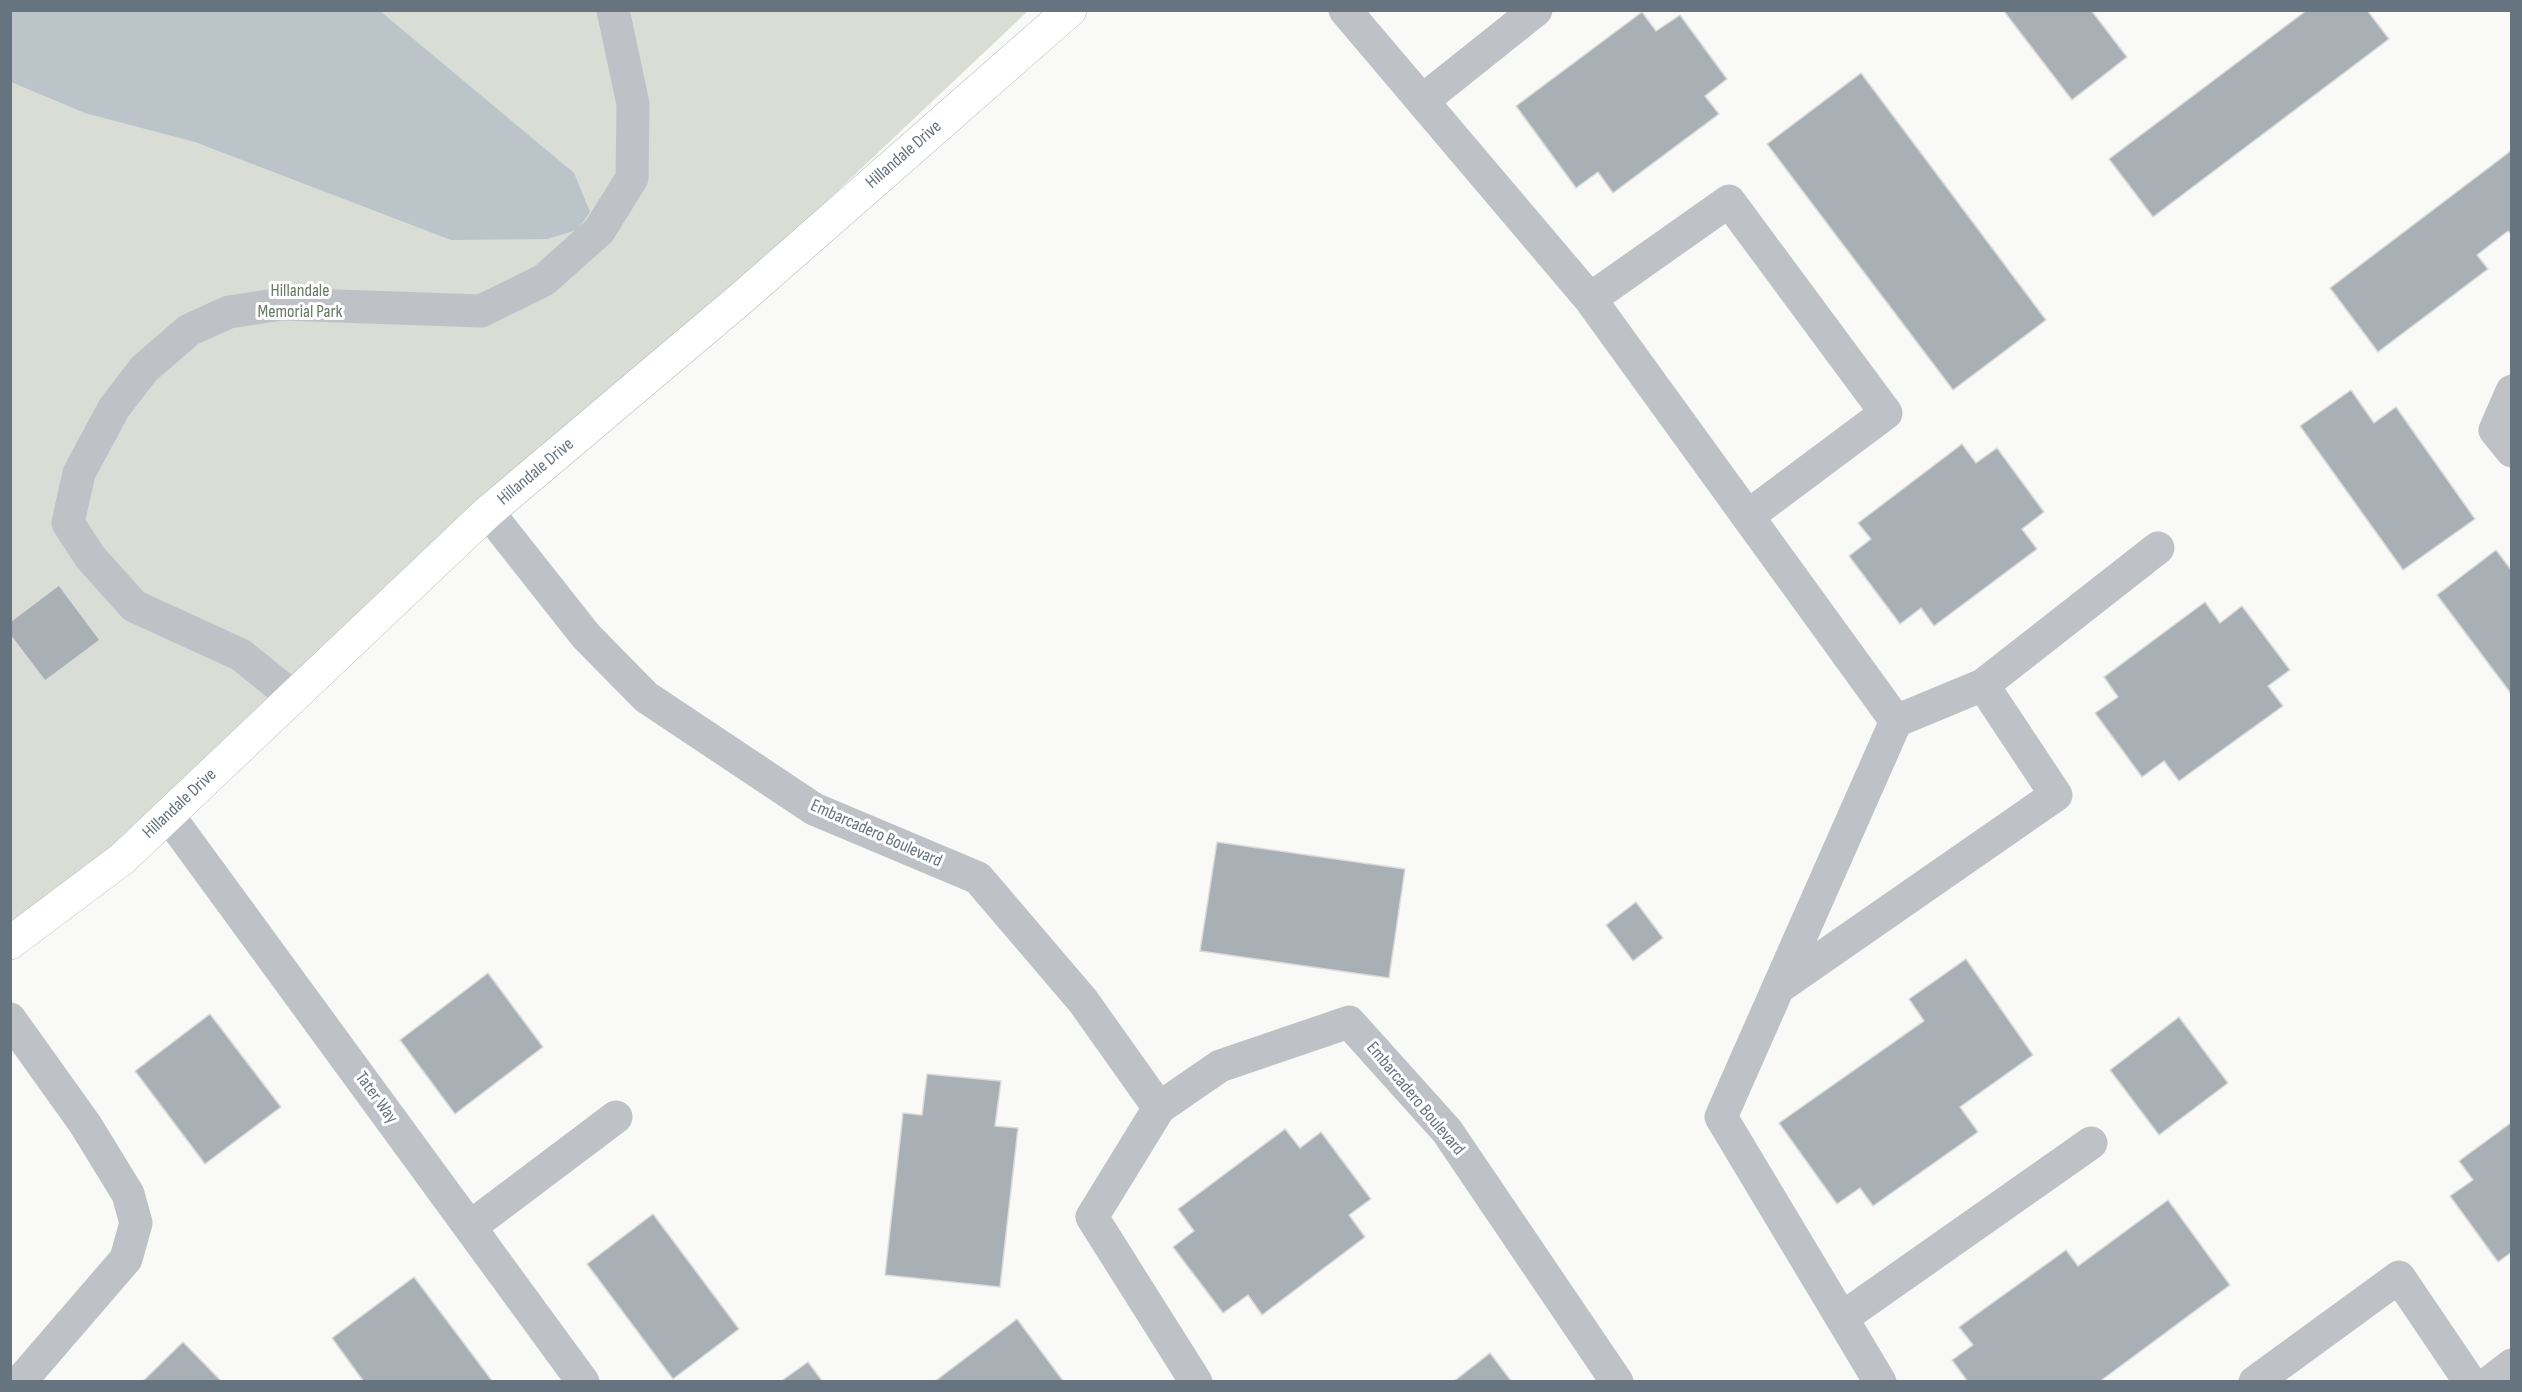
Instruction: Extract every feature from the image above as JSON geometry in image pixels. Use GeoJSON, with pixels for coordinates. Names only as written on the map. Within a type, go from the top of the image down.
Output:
{"type":"FeatureCollection","features":[{"type":"Feature","properties":{"kind":"main road","name":"Hillandale Drive"},"geometry":{"type":"LineString","coordinates":[[10,943],[122,859],[488,512],[744,296],[1070,10]]}},
{"type":"Feature","properties":{"kind":"street"},"geometry":{"type":"LineString","coordinates":[[292,698],[241,655],[134,606],[90,557],[68,523],[79,474],[114,408],[144,369],[189,330],[230,312],[282,304],[481,311],[544,280],[599,231],[632,178],[633,104],[613,10]]}},
{"type":"Feature","properties":{"kind":"street"},"geometry":{"type":"LineString","coordinates":[[1345,10],[1590,298],[1896,721]]}},
{"type":"Feature","properties":{"kind":"street"},"geometry":{"type":"LineString","coordinates":[[1422,101],[1536,10]]}},
{"type":"Feature","properties":{"kind":"street"},"geometry":{"type":"LineString","coordinates":[[1590,298],[1729,201],[1886,413],[1748,516]]}},
{"type":"Feature","properties":{"kind":"street"},"geometry":{"type":"LineString","coordinates":[[2511,391],[2494,430],[2511,451]]}},
{"type":"Feature","properties":{"kind":"street","name":"Embarcadero Boulevard"},"geometry":{"type":"LineString","coordinates":[[488,512],[586,636],[646,697],[814,809],[978,878],[1083,1001],[1159,1108]]}},
{"type":"Feature","properties":{"kind":"street"},"geometry":{"type":"LineString","coordinates":[[1880,1382],[1721,1117],[1896,721],[1983,685],[2158,548]]}},
{"type":"Feature","properties":{"kind":"street"},"geometry":{"type":"LineString","coordinates":[[1778,988],[2056,795],[1983,685]]}},
{"type":"Feature","properties":{"kind":"street","name":"Tater Way"},"geometry":{"type":"LineString","coordinates":[[168,815],[583,1382]]}},
{"type":"Feature","properties":{"kind":"street"},"geometry":{"type":"LineString","coordinates":[[10,1019],[85,1124],[128,1194],[136,1223],[126,1259],[20,1382]]}},
{"type":"Feature","properties":{"kind":"street","name":"Embarcadero Boulevard"},"geometry":{"type":"LineString","coordinates":[[1196,1382],[1092,1217],[1159,1108],[1220,1066],[1349,1022],[1447,1131],[1617,1382]]}},
{"type":"Feature","properties":{"kind":"street"},"geometry":{"type":"LineString","coordinates":[[470,1227],[616,1117]]}},
{"type":"Feature","properties":{"kind":"street"},"geometry":{"type":"LineString","coordinates":[[1842,1318],[2091,1143]]}},
{"type":"Feature","properties":{"kind":"street"},"geometry":{"type":"LineString","coordinates":[[2255,1382],[2399,1277],[2470,1382]]}},
{"type":"Feature","properties":{"kind":"street"},"geometry":{"type":"LineString","coordinates":[[2490,1382],[2511,1365]]}},
{"type":"Feature","properties":{"kind":"green space","name":"Hillandale Memorial Park"},"geometry":{"type":"Polygon","coordinates":[[[11,11],[1028,11],[348,653],[11,935],[11,11]]]}},
{"type":"Feature","properties":{"kind":"shaded area"},"geometry":{"type":"Polygon","coordinates":[[[10,11],[380,11],[574,173],[590,212],[577,230],[547,239],[451,240],[195,142],[85,113],[11,82],[10,11]]]}},
{"type":"Feature","properties":{"kind":"building"},"geometry":{"type":"Polygon","coordinates":[[[2003,10],[2091,10],[2127,57],[2072,100],[2003,10]]]}},
{"type":"Feature","properties":{"kind":"building"},"geometry":{"type":"Polygon","coordinates":[[[2307,10],[2367,10],[2389,39],[2153,217],[2109,159],[2307,10]]]}},
{"type":"Feature","properties":{"kind":"building"},"geometry":{"type":"Polygon","coordinates":[[[1642,12],[1656,31],[1680,15],[1727,79],[1705,96],[1719,114],[1613,193],[1598,172],[1576,188],[1516,106],[1642,12]]]}},
{"type":"Feature","properties":{"kind":"building"},"geometry":{"type":"Polygon","coordinates":[[[1861,73],[2046,320],[1953,390],[1767,144],[1861,73]]]}},
{"type":"Feature","properties":{"kind":"building"},"geometry":{"type":"Polygon","coordinates":[[[2512,150],[2512,235],[2508,231],[2477,255],[2488,269],[2378,352],[2330,288],[2512,150]]]}},
{"type":"Feature","properties":{"kind":"building"},"geometry":{"type":"Polygon","coordinates":[[[2351,390],[2374,423],[2396,407],[2475,519],[2403,570],[2300,426],[2351,390]]]}},
{"type":"Feature","properties":{"kind":"building"},"geometry":{"type":"Polygon","coordinates":[[[1962,444],[1976,463],[1997,448],[2044,512],[2022,529],[2037,549],[1934,626],[1921,608],[1900,624],[1849,556],[1871,539],[1858,523],[1962,444]]]}},
{"type":"Feature","properties":{"kind":"building"},"geometry":{"type":"Polygon","coordinates":[[[2496,550],[2512,571],[2512,695],[2437,595],[2496,550]]]}},
{"type":"Feature","properties":{"kind":"building"},"geometry":{"type":"Polygon","coordinates":[[[59,585],[100,640],[45,681],[10,635],[10,622],[59,585]]]}},
{"type":"Feature","properties":{"kind":"building"},"geometry":{"type":"Polygon","coordinates":[[[2205,602],[2220,623],[2242,606],[2290,670],[2268,686],[2283,706],[2179,781],[2164,761],[2142,777],[2095,713],[2118,697],[2104,677],[2205,602]]]}},
{"type":"Feature","properties":{"kind":"building"},"geometry":{"type":"Polygon","coordinates":[[[1217,842],[1405,869],[1389,978],[1200,951],[1217,842]]]}},
{"type":"Feature","properties":{"kind":"building"},"geometry":{"type":"Polygon","coordinates":[[[1636,902],[1663,938],[1633,961],[1606,925],[1636,902]]]}},
{"type":"Feature","properties":{"kind":"building"},"geometry":{"type":"Polygon","coordinates":[[[1966,959],[2033,1055],[1960,1107],[1978,1132],[1873,1206],[1860,1188],[1837,1204],[1779,1123],[1924,1021],[1909,999],[1966,959]]]}},
{"type":"Feature","properties":{"kind":"building"},"geometry":{"type":"Polygon","coordinates":[[[488,973],[543,1047],[455,1114],[400,1040],[488,973]]]}},
{"type":"Feature","properties":{"kind":"building"},"geometry":{"type":"Polygon","coordinates":[[[210,1014],[281,1107],[205,1164],[135,1071],[210,1014]]]}},
{"type":"Feature","properties":{"kind":"building"},"geometry":{"type":"Polygon","coordinates":[[[2179,1017],[2228,1083],[2159,1135],[2110,1070],[2179,1017]]]}},
{"type":"Feature","properties":{"kind":"building"},"geometry":{"type":"Polygon","coordinates":[[[927,1074],[1001,1081],[995,1126],[1018,1128],[1000,1287],[885,1275],[903,1113],[922,1115],[927,1074]]]}},
{"type":"Feature","properties":{"kind":"building"},"geometry":{"type":"Polygon","coordinates":[[[2512,1122],[2512,1252],[2498,1262],[2450,1196],[2473,1180],[2459,1161],[2512,1122]]]}},
{"type":"Feature","properties":{"kind":"building"},"geometry":{"type":"Polygon","coordinates":[[[1285,1129],[1300,1148],[1321,1132],[1371,1199],[1349,1215],[1365,1237],[1262,1315],[1248,1295],[1223,1313],[1173,1247],[1194,1231],[1178,1209],[1285,1129]]]}},
{"type":"Feature","properties":{"kind":"building"},"geometry":{"type":"Polygon","coordinates":[[[2168,1200],[2230,1285],[2099,1382],[1968,1382],[1952,1360],[1973,1345],[1959,1327],[2066,1250],[2078,1266],[2168,1200]]]}},
{"type":"Feature","properties":{"kind":"building"},"geometry":{"type":"Polygon","coordinates":[[[653,1214],[739,1329],[673,1379],[587,1264],[653,1214]]]}},
{"type":"Feature","properties":{"kind":"building"},"geometry":{"type":"Polygon","coordinates":[[[414,1277],[493,1382],[364,1382],[332,1338],[414,1277]]]}},
{"type":"Feature","properties":{"kind":"building"},"geometry":{"type":"Polygon","coordinates":[[[1017,1319],[1064,1382],[934,1382],[1017,1319]]]}},
{"type":"Feature","properties":{"kind":"building"},"geometry":{"type":"Polygon","coordinates":[[[183,1342],[222,1382],[142,1382],[183,1342]]]}},
{"type":"Feature","properties":{"kind":"building"},"geometry":{"type":"Polygon","coordinates":[[[1490,1353],[1512,1382],[1453,1382],[1490,1353]]]}},
{"type":"Feature","properties":{"kind":"building"},"geometry":{"type":"Polygon","coordinates":[[[808,1362],[823,1382],[780,1382],[808,1362]]]}}]}
